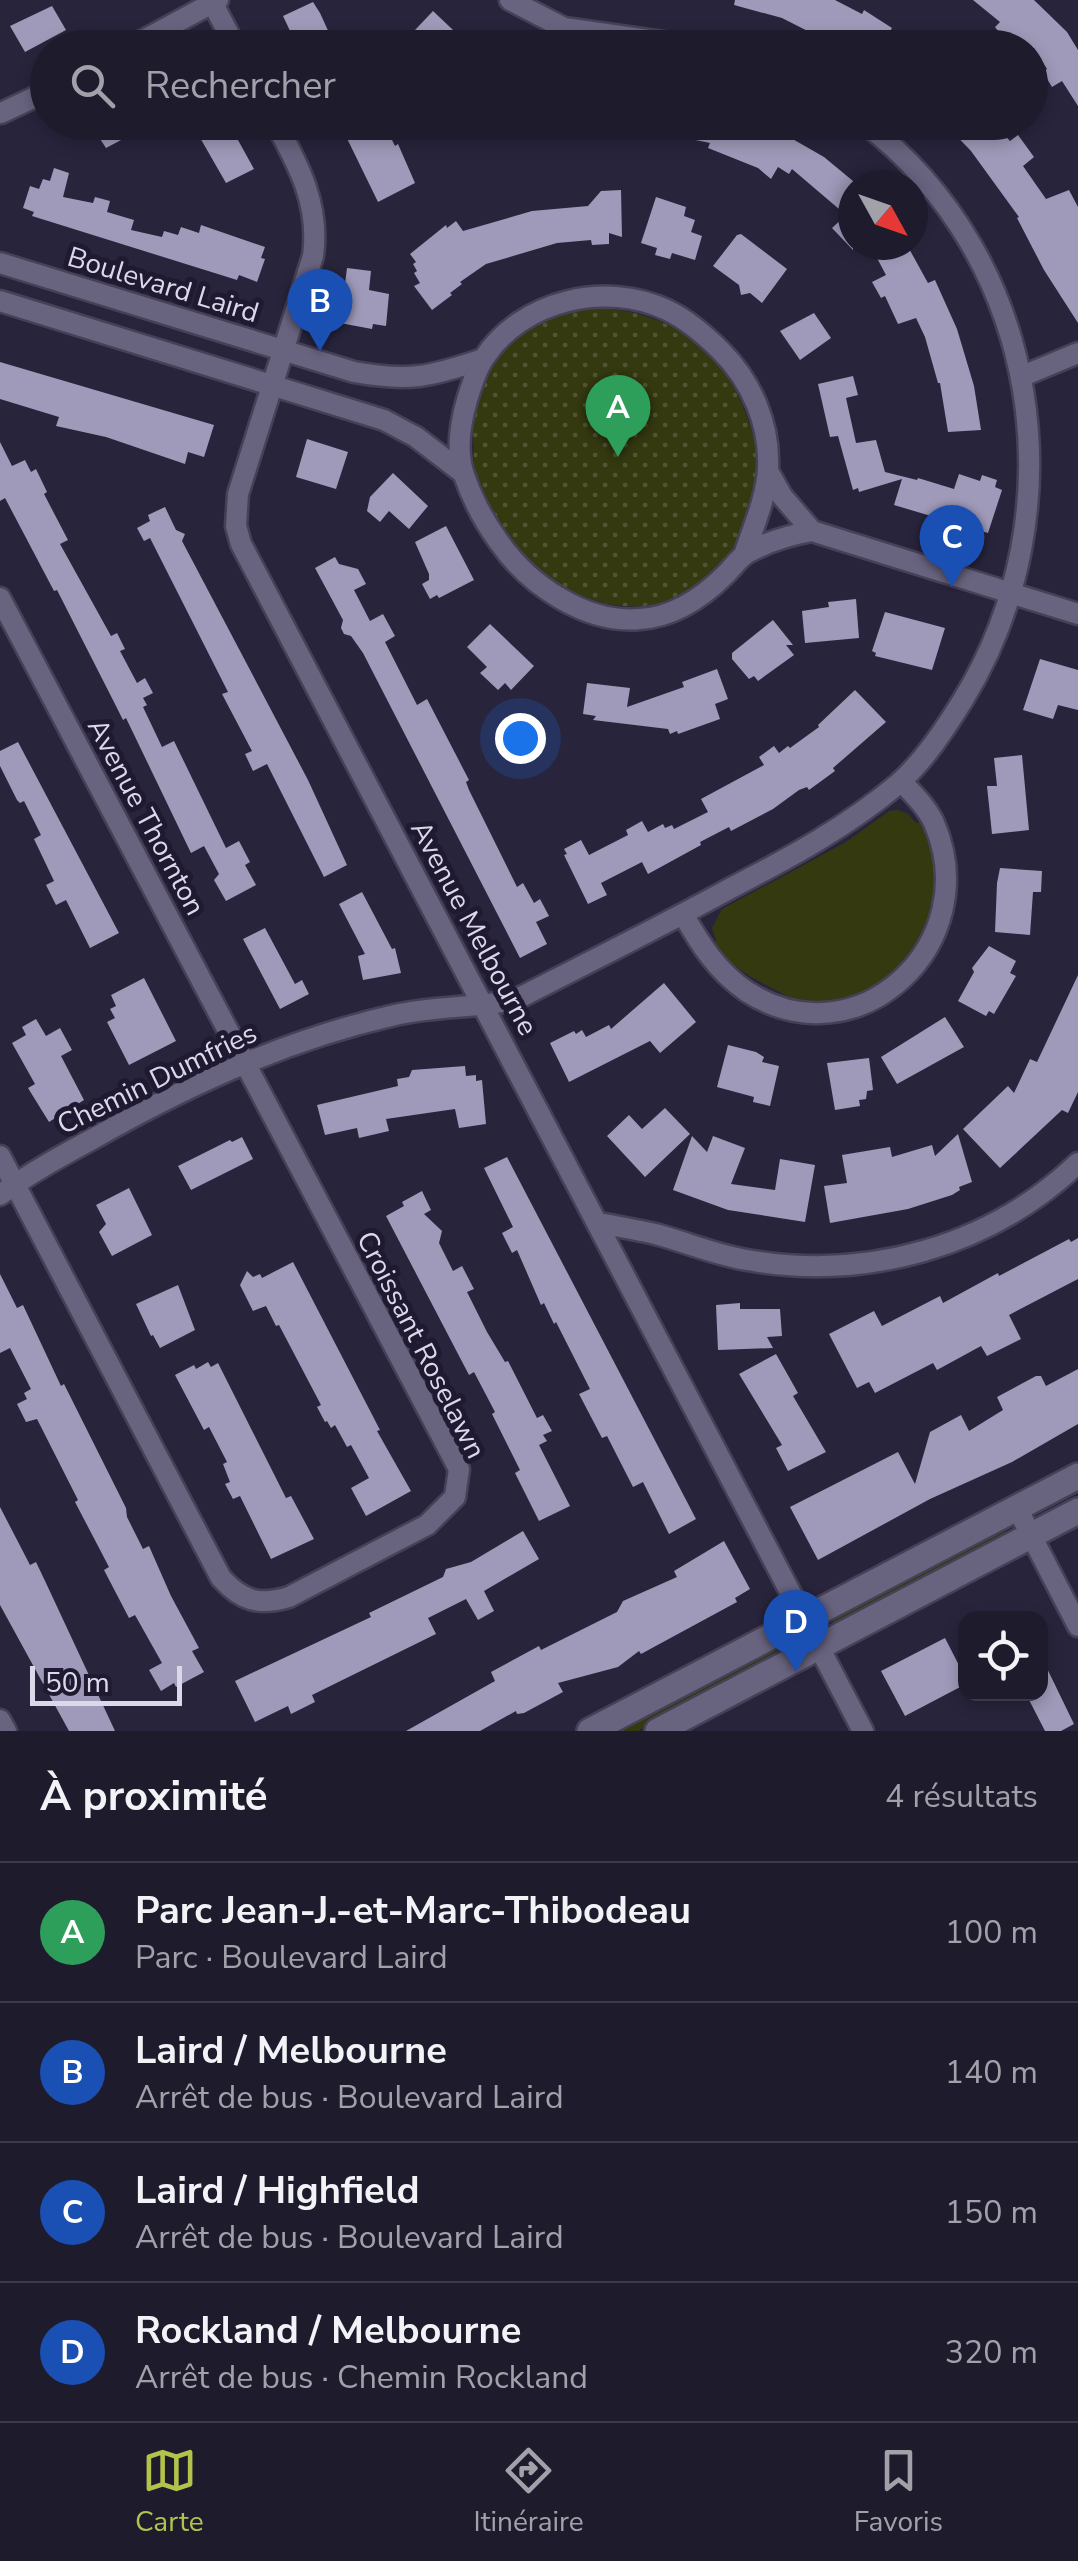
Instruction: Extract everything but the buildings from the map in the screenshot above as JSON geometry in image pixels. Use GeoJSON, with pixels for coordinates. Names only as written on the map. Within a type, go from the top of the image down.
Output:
{"type":"FeatureCollection","features":[{"type":"Feature","properties":{"kind":"street"},"geometry":{"type":"LineString","coordinates":[[510,0],[564,28],[578,30]]}},
{"type":"Feature","properties":{"kind":"street"},"geometry":{"type":"LineString","coordinates":[[161,30],[213,1],[227,30]]}},
{"type":"Feature","properties":{"kind":"street"},"geometry":{"type":"LineString","coordinates":[[0,114],[30,100]]}},
{"type":"Feature","properties":{"kind":"street","name":"Avenue Melbourne"},"geometry":{"type":"LineString","coordinates":[[285,140],[300,168],[316,229],[313,256],[238,494],[236,526],[240,544],[863,1731]]}},
{"type":"Feature","properties":{"kind":"street","name":"Chemin Dumfries"},"geometry":{"type":"LineString","coordinates":[[7,1190],[166,1099],[244,1062],[328,1033],[394,1016],[451,1005],[484,1006],[515,1000],[806,848],[901,781],[932,745],[971,688],[1002,628],[1011,593],[1028,524],[1031,479],[1025,375],[998,297],[968,238],[940,200],[883,140]]}},
{"type":"Feature","properties":{"kind":"street","name":"Boulevard Laird"},"geometry":{"type":"LineString","coordinates":[[0,262],[283,351],[392,379],[427,377],[483,358],[523,320],[564,302],[615,296],[665,309],[702,332],[743,376],[762,421],[768,442],[768,471],[744,555]]}},
{"type":"Feature","properties":{"kind":"street","name":"Boulevard Laird"},"geometry":{"type":"LineString","coordinates":[[0,301],[384,420],[416,437],[464,474]]}},
{"type":"Feature","properties":{"kind":"street"},"geometry":{"type":"LineString","coordinates":[[1025,375],[1078,353]]}},
{"type":"Feature","properties":{"kind":"street","name":"Boulevard Laird"},"geometry":{"type":"LineString","coordinates":[[483,358],[461,422],[464,474],[477,505],[513,562],[562,598],[600,614],[636,620],[660,617],[704,593],[744,555],[784,537],[812,531],[782,496],[768,471]]}},
{"type":"Feature","properties":{"kind":"street"},"geometry":{"type":"LineString","coordinates":[[812,531],[1078,614]]}},
{"type":"Feature","properties":{"kind":"street","name":"Avenue Thornton"},"geometry":{"type":"LineString","coordinates":[[0,598],[244,1062]]}},
{"type":"Feature","properties":{"kind":"street"},"geometry":{"type":"LineString","coordinates":[[683,914],[714,962],[763,1000],[815,1014],[852,1008],[884,994],[912,972],[933,940],[944,909],[948,873],[935,824],[901,781]]}},
{"type":"Feature","properties":{"kind":"street","name":"Croissant Roselawn"},"geometry":{"type":"LineString","coordinates":[[7,1190],[221,1578],[235,1594],[252,1602],[270,1603],[289,1597],[428,1524],[455,1497],[458,1468],[244,1062]]}},
{"type":"Feature","properties":{"kind":"street"},"geometry":{"type":"LineString","coordinates":[[0,1156],[7,1190]]}},
{"type":"Feature","properties":{"kind":"street"},"geometry":{"type":"LineString","coordinates":[[599,1223],[747,1260],[850,1266],[921,1252],[972,1234],[1023,1206],[1078,1162]]}},
{"type":"Feature","properties":{"kind":"street"},"geometry":{"type":"LineString","coordinates":[[590,1731],[1078,1476]]}},
{"type":"Feature","properties":{"kind":"street"},"geometry":{"type":"LineString","coordinates":[[1017,1508],[1078,1626]]}},
{"type":"Feature","properties":{"kind":"street"},"geometry":{"type":"LineString","coordinates":[[658,1731],[1078,1511]]}},
{"type":"Feature","properties":{"kind":"street"},"geometry":{"type":"LineString","coordinates":[[0,1720],[6,1731]]}},
{"type":"Feature","properties":{"kind":"green space"},"geometry":{"type":"Polygon","coordinates":[[[602,308],[657,320],[701,346],[733,386],[768,469],[765,492],[744,555],[730,555],[707,579],[682,596],[655,605],[599,602],[571,591],[545,574],[508,535],[478,478],[463,473],[474,466],[473,425],[483,359],[548,319],[602,308]]]}},
{"type":"Feature","properties":{"kind":"green space"},"geometry":{"type":"Polygon","coordinates":[[[898,810],[920,822],[948,873],[912,973],[815,1014],[736,967],[713,943],[716,940],[712,928],[722,909],[846,842],[889,811],[898,810]]]}},
{"type":"Feature","properties":{"kind":"green space"},"geometry":{"type":"Polygon","coordinates":[[[1001,1528],[1006,1535],[836,1627],[830,1617],[1001,1528]]]}},
{"type":"Feature","properties":{"kind":"green space"},"geometry":{"type":"Polygon","coordinates":[[[786,1640],[792,1651],[638,1731],[612,1731],[786,1640]]]}},
{"type":"Feature","properties":{"kind":"place","name":"Laird / Melbourne"},"geometry":{"type":"Point","coordinates":[320,351]}},
{"type":"Feature","properties":{"kind":"place","name":"Parc Jean-J.-et-Marc-Thibodeau"},"geometry":{"type":"Point","coordinates":[618,457]}},
{"type":"Feature","properties":{"kind":"place","name":"Laird / Highfield"},"geometry":{"type":"Point","coordinates":[952,587]}},
{"type":"Feature","properties":{"kind":"place","name":"Rockland / Melbourne"},"geometry":{"type":"Point","coordinates":[796,1672]}}]}
